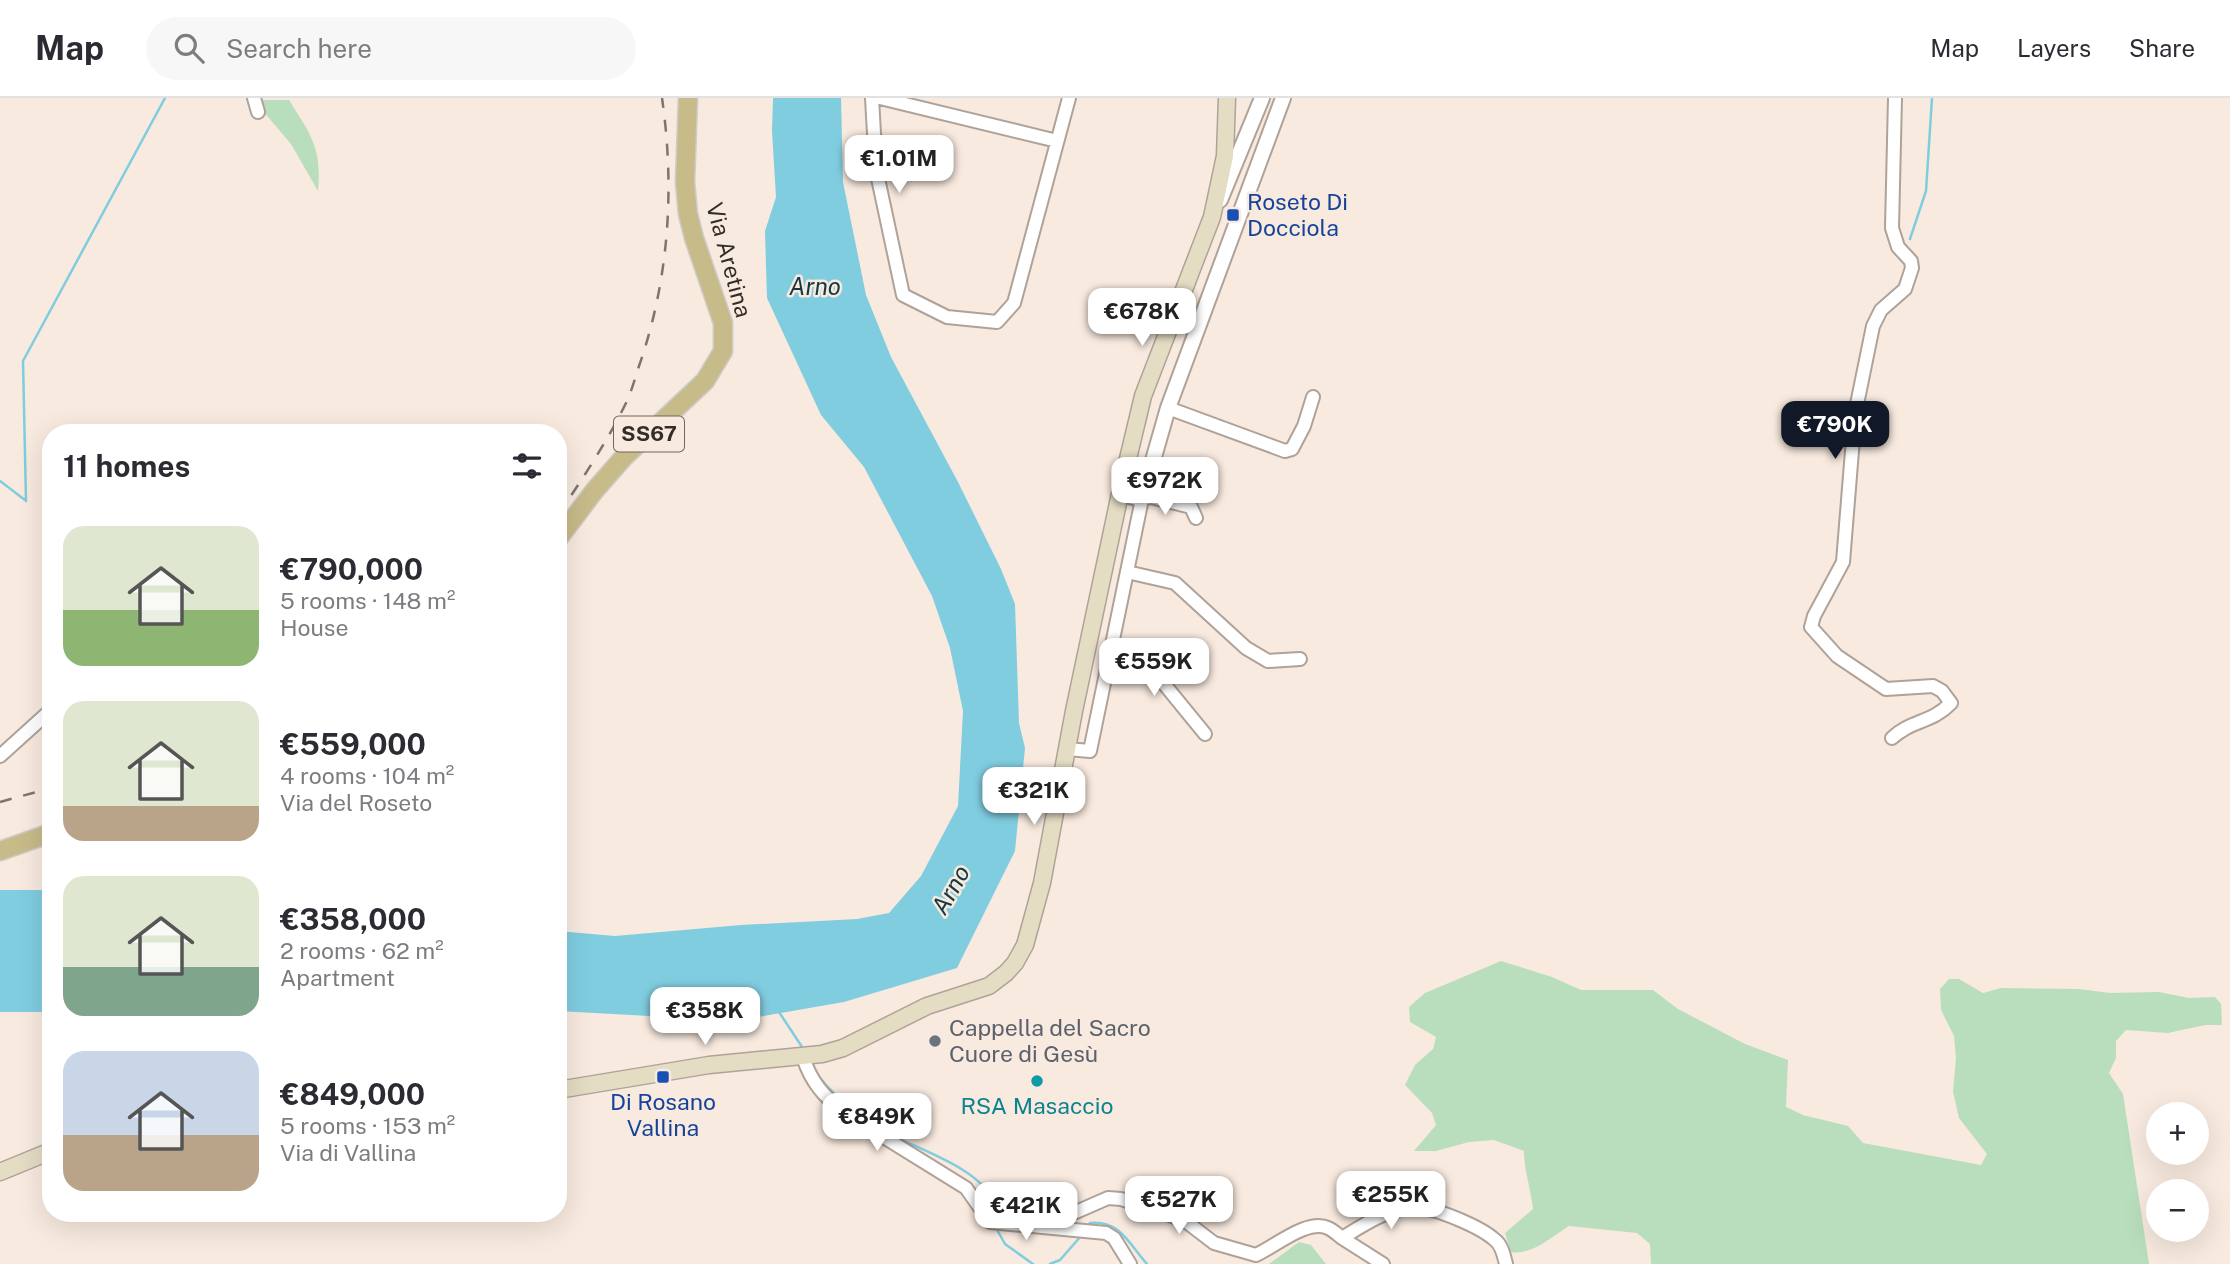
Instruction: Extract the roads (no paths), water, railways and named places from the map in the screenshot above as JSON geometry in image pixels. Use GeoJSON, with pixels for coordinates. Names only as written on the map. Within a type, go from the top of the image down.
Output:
{"type":"FeatureCollection","features":[{"type":"Feature","properties":{"kind":"main road","name":"Via Aretina"},"geometry":{"type":"LineString","coordinates":[[567,527],[624,457],[705,381],[723,351],[723,323],[688,214],[685,181],[688,98]]}},
{"type":"Feature","properties":{"kind":"main road"},"geometry":{"type":"LineString","coordinates":[[567,1089],[709,1065],[806,1056],[843,1048],[912,1012],[989,985],[1006,974],[1025,945],[1033,922],[1119,494],[1143,396],[1212,217],[1225,156],[1227,98]]}},
{"type":"Feature","properties":{"kind":"main road"},"geometry":{"type":"LineString","coordinates":[[0,851],[42,836]]}},
{"type":"Feature","properties":{"kind":"main road"},"geometry":{"type":"LineString","coordinates":[[0,1172],[42,1155]]}},
{"type":"Feature","properties":{"kind":"street"},"geometry":{"type":"LineString","coordinates":[[254,98],[258,112]]}},
{"type":"Feature","properties":{"kind":"street"},"geometry":{"type":"LineString","coordinates":[[872,98],[876,169],[903,295],[947,317],[997,322],[1014,303],[1069,98]]}},
{"type":"Feature","properties":{"kind":"street"},"geometry":{"type":"LineString","coordinates":[[880,98],[1057,141]]}},
{"type":"Feature","properties":{"kind":"street"},"geometry":{"type":"LineString","coordinates":[[1212,217],[1262,98]]}},
{"type":"Feature","properties":{"kind":"street"},"geometry":{"type":"LineString","coordinates":[[1067,749],[1090,751],[1142,499],[1168,408],[1283,98]]}},
{"type":"Feature","properties":{"kind":"street"},"geometry":{"type":"LineString","coordinates":[[1892,738],[1899,732],[1940,715],[1951,703],[1942,691],[1933,686],[1886,689],[1837,656],[1811,627],[1814,616],[1843,562],[1855,414],[1873,326],[1881,310],[1905,289],[1912,268],[1911,261],[1898,247],[1892,228],[1895,98]]}},
{"type":"Feature","properties":{"kind":"street"},"geometry":{"type":"LineString","coordinates":[[1168,408],[1285,452],[1292,449],[1304,426],[1313,397]]}},
{"type":"Feature","properties":{"kind":"street"},"geometry":{"type":"LineString","coordinates":[[1119,494],[1142,499],[1151,497],[1191,507],[1196,518]]}},
{"type":"Feature","properties":{"kind":"street"},"geometry":{"type":"LineString","coordinates":[[1127,572],[1175,583],[1246,648],[1268,661],[1300,659]]}},
{"type":"Feature","properties":{"kind":"street"},"geometry":{"type":"LineString","coordinates":[[1110,653],[1147,663],[1205,734]]}},
{"type":"Feature","properties":{"kind":"street"},"geometry":{"type":"LineString","coordinates":[[0,756],[42,718]]}},
{"type":"Feature","properties":{"kind":"street"},"geometry":{"type":"LineString","coordinates":[[806,1056],[809,1076],[828,1100],[966,1188],[994,1223],[1106,1233],[1114,1238],[1130,1264]]}},
{"type":"Feature","properties":{"kind":"street"},"geometry":{"type":"LineString","coordinates":[[1055,1227],[1066,1216],[1108,1198],[1121,1199],[1184,1220],[1214,1243],[1256,1255],[1301,1229],[1322,1226],[1384,1264]]}},
{"type":"Feature","properties":{"kind":"street"},"geometry":{"type":"LineString","coordinates":[[1342,1238],[1395,1211],[1416,1207],[1445,1214],[1497,1241],[1506,1264]]}},
{"type":"Feature","properties":{"kind":"water","name":"Arno"},"geometry":{"type":"Polygon","coordinates":[[[773,98],[841,98],[843,182],[866,295],[891,357],[958,482],[1001,569],[1015,604],[1019,723],[1025,748],[1015,851],[957,968],[844,1002],[752,1018],[722,1020],[567,1011],[567,932],[615,936],[741,925],[857,919],[889,913],[921,876],[958,806],[963,711],[950,648],[932,596],[864,467],[821,415],[767,298],[765,231],[776,197],[773,98]]]}},
{"type":"Feature","properties":{"kind":"water"},"geometry":{"type":"Polygon","coordinates":[[[0,890],[42,890],[42,1012],[0,1012],[0,890]]]}},
{"type":"Feature","properties":{"kind":"waterway"},"geometry":{"type":"LineString","coordinates":[[26,501],[23,361],[165,98]]}},
{"type":"Feature","properties":{"kind":"waterway"},"geometry":{"type":"LineString","coordinates":[[1910,239],[1926,191],[1932,98]]}},
{"type":"Feature","properties":{"kind":"waterway"},"geometry":{"type":"LineString","coordinates":[[0,481],[25,500]]}},
{"type":"Feature","properties":{"kind":"waterway"},"geometry":{"type":"LineString","coordinates":[[779,1012],[804,1050]]}},
{"type":"Feature","properties":{"kind":"waterway"},"geometry":{"type":"LineString","coordinates":[[815,1071],[833,1093],[869,1121]]}},
{"type":"Feature","properties":{"kind":"waterway"},"geometry":{"type":"LineString","coordinates":[[892,1135],[949,1162],[977,1180],[993,1202],[993,1219]]}},
{"type":"Feature","properties":{"kind":"waterway"},"geometry":{"type":"LineString","coordinates":[[1087,1228],[1090,1223],[1100,1223],[1116,1229],[1147,1264]]}},
{"type":"Feature","properties":{"kind":"waterway"},"geometry":{"type":"LineString","coordinates":[[996,1228],[1005,1244],[1033,1264]]}},
{"type":"Feature","properties":{"kind":"waterway"},"geometry":{"type":"LineString","coordinates":[[1050,1264],[1060,1260],[1081,1236]]}},
{"type":"Feature","properties":{"kind":"railway"},"geometry":{"type":"LineString","coordinates":[[567,502],[627,401],[657,300],[667,233],[668,200],[662,98]]}},
{"type":"Feature","properties":{"kind":"railway"},"geometry":{"type":"LineString","coordinates":[[0,802],[42,790]]}},
{"type":"Feature","properties":{"kind":"place","name":"Roseto Di Docciola"},"geometry":{"type":"Point","coordinates":[1233,215]}},
{"type":"Feature","properties":{"kind":"place","name":"Cappella del Sacro Cuore di Gesù"},"geometry":{"type":"Point","coordinates":[935,1041]}},
{"type":"Feature","properties":{"kind":"place","name":"Di Rosano Vallina"},"geometry":{"type":"Point","coordinates":[663,1077]}},
{"type":"Feature","properties":{"kind":"place","name":"RSA Masaccio"},"geometry":{"type":"Point","coordinates":[1037,1081]}}]}
